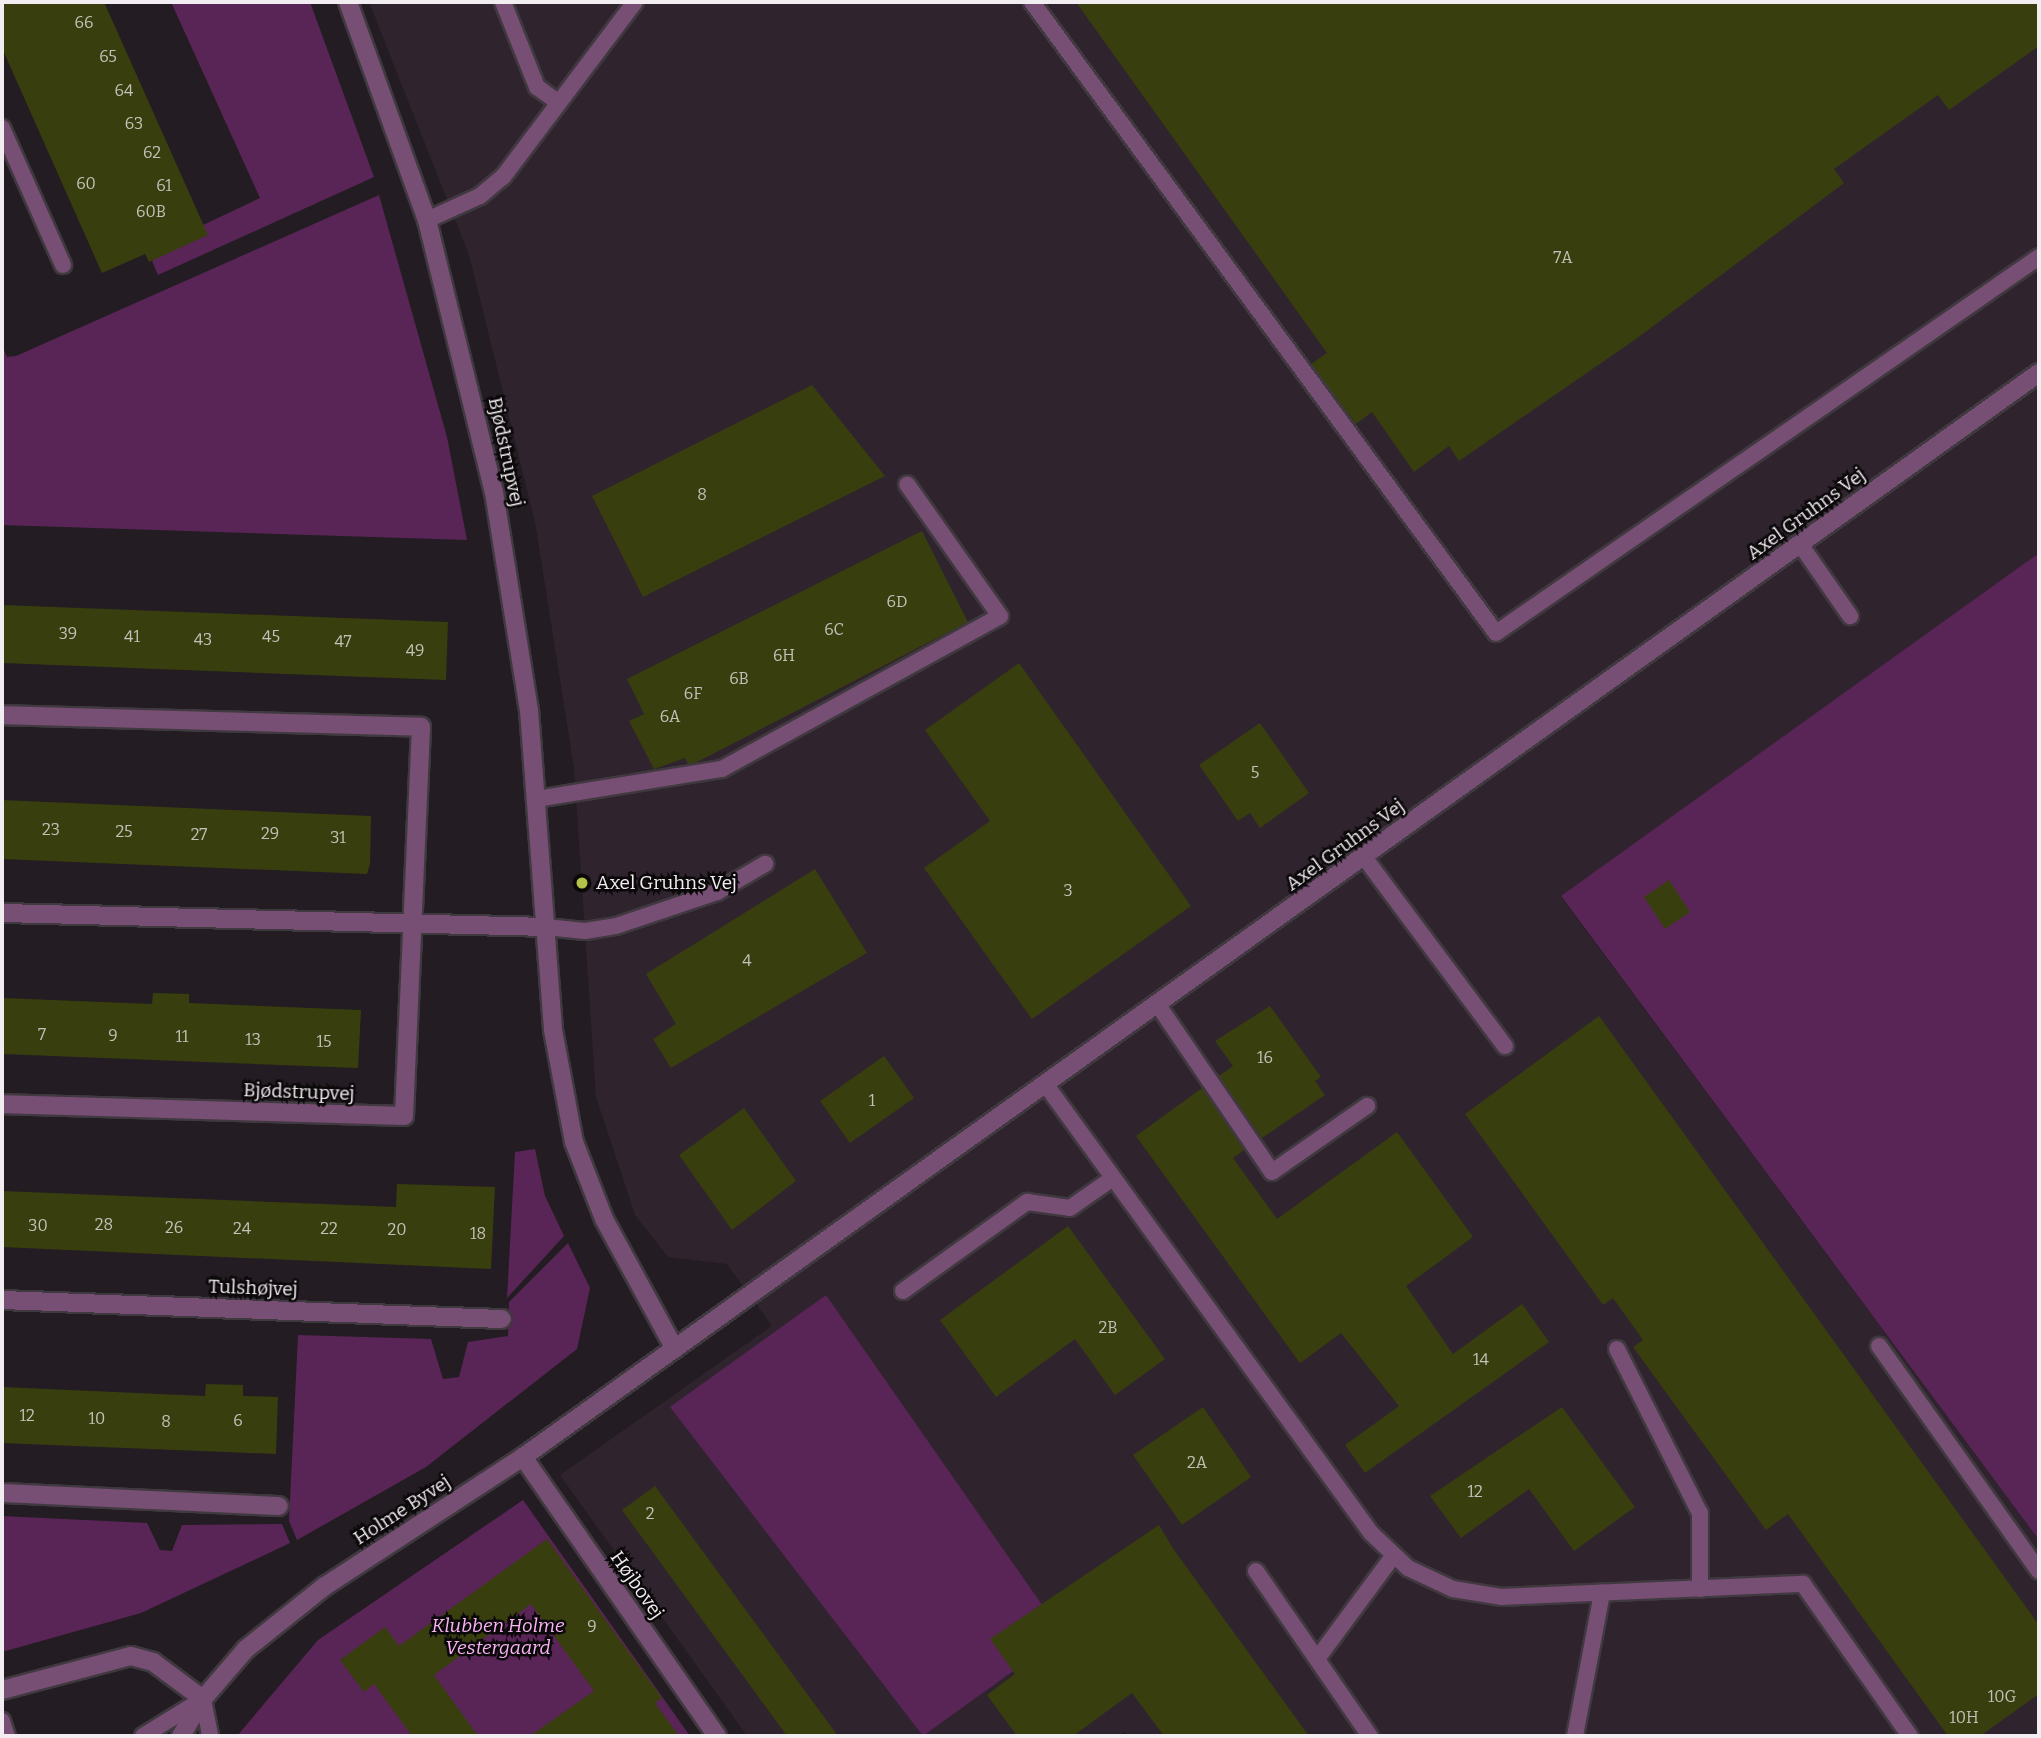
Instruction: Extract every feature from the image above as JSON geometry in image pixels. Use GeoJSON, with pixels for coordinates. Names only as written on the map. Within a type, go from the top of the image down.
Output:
{"type":"FeatureCollection","features":[{"type":"Feature","properties":{"kind":"street","name":"Bjødstrupvej"},"geometry":{"type":"LineString","coordinates":[[348,2],[427,220],[494,492],[529,710],[553,1030],[574,1142],[604,1219],[675,1349]]}},
{"type":"Feature","properties":{"kind":"street","name":"Axel Gruhns Vej"},"geometry":{"type":"LineString","coordinates":[[675,1349],[2039,373]]}},
{"type":"Feature","properties":{"kind":"street","name":"Bjødstrupvej"},"geometry":{"type":"LineString","coordinates":[[2,715],[421,727],[404,1116],[2,1104]]}},
{"type":"Feature","properties":{"kind":"street"},"geometry":{"type":"LineString","coordinates":[[2,913],[413,926],[546,927]]}},
{"type":"Feature","properties":{"kind":"street","name":"Tulshøjvej"},"geometry":{"type":"LineString","coordinates":[[2,1300],[502,1319]]}},
{"type":"Feature","properties":{"kind":"street","name":"Holme Byvej"},"geometry":{"type":"LineString","coordinates":[[181,1736],[203,1699],[246,1650],[325,1586],[523,1457],[675,1349]]}},
{"type":"Feature","properties":{"kind":"street","name":"Højbovej"},"geometry":{"type":"LineString","coordinates":[[523,1457],[718,1736]]}},
{"type":"Feature","properties":{"kind":"street"},"geometry":{"type":"LineString","coordinates":[[2,1493],[279,1506]]}},
{"type":"Feature","properties":{"kind":"street"},"geometry":{"type":"LineString","coordinates":[[2,1690],[131,1656],[147,1658],[203,1699]]}},
{"type":"Feature","properties":{"kind":"lane"},"geometry":{"type":"LineString","coordinates":[[503,2],[537,87],[559,103]]}},
{"type":"Feature","properties":{"kind":"lane"},"geometry":{"type":"LineString","coordinates":[[427,220],[481,197],[503,177],[635,2]]}},
{"type":"Feature","properties":{"kind":"lane"},"geometry":{"type":"LineString","coordinates":[[1032,2],[1496,633],[2039,257]]}},
{"type":"Feature","properties":{"kind":"lane"},"geometry":{"type":"LineString","coordinates":[[2,128],[63,265]]}},
{"type":"Feature","properties":{"kind":"lane"},"geometry":{"type":"LineString","coordinates":[[536,799],[722,769],[1000,616],[907,484]]}},
{"type":"Feature","properties":{"kind":"lane"},"geometry":{"type":"LineString","coordinates":[[1800,544],[1850,616]]}},
{"type":"Feature","properties":{"kind":"lane"},"geometry":{"type":"LineString","coordinates":[[1364,857],[1505,1046]]}},
{"type":"Feature","properties":{"kind":"lane"},"geometry":{"type":"LineString","coordinates":[[546,927],[585,931],[616,926],[717,892],[765,864]]}},
{"type":"Feature","properties":{"kind":"lane"},"geometry":{"type":"LineString","coordinates":[[1158,1005],[1272,1172],[1367,1106]]}},
{"type":"Feature","properties":{"kind":"lane"},"geometry":{"type":"LineString","coordinates":[[1046,1085],[1371,1533],[1394,1555],[1453,1589],[1502,1597],[1803,1584],[1910,1736]]}},
{"type":"Feature","properties":{"kind":"lane"},"geometry":{"type":"LineString","coordinates":[[903,1291],[1027,1202],[1070,1208],[1113,1178]]}},
{"type":"Feature","properties":{"kind":"lane"},"geometry":{"type":"LineString","coordinates":[[1879,1346],[2039,1571]]}},
{"type":"Feature","properties":{"kind":"lane"},"geometry":{"type":"LineString","coordinates":[[1617,1349],[1700,1513],[1700,1589]]}},
{"type":"Feature","properties":{"kind":"lane"},"geometry":{"type":"LineString","coordinates":[[1317,1659],[1394,1555]]}},
{"type":"Feature","properties":{"kind":"lane"},"geometry":{"type":"LineString","coordinates":[[1256,1571],[1370,1736]]}},
{"type":"Feature","properties":{"kind":"lane"},"geometry":{"type":"LineString","coordinates":[[1575,1736],[1602,1593]]}},
{"type":"Feature","properties":{"kind":"lane"},"geometry":{"type":"LineString","coordinates":[[143,1736],[203,1699],[210,1736]]}},
{"type":"Feature","properties":{"kind":"lane"},"geometry":{"type":"LineString","coordinates":[[2,1721],[6,1736]]}},
{"type":"Feature","properties":{"kind":"shaded area"},"geometry":{"type":"Polygon","coordinates":[[[369,2],[2039,2],[2039,553],[1561,897],[2039,1540],[2039,1736],[1128,1736],[1125,1732],[1119,1736],[747,1736],[560,1475],[772,1326],[727,1264],[668,1257],[635,1215],[596,1097],[574,768],[535,522],[469,255],[369,2]]]}},
{"type":"Feature","properties":{"kind":"green space"},"geometry":{"type":"Polygon","coordinates":[[[171,2],[310,2],[374,177],[158,275],[152,261],[203,225],[260,198],[171,2]]]}},
{"type":"Feature","properties":{"kind":"green space"},"geometry":{"type":"Polygon","coordinates":[[[379,195],[447,437],[467,540],[2,525],[2,345],[7,357],[16,356],[379,195]]]}},
{"type":"Feature","properties":{"kind":"green space"},"geometry":{"type":"Polygon","coordinates":[[[2039,553],[2039,1540],[1561,896],[2039,553]]]}},
{"type":"Feature","properties":{"kind":"green space"},"geometry":{"type":"Polygon","coordinates":[[[535,1149],[545,1196],[564,1236],[507,1298],[515,1152],[535,1149]]]}},
{"type":"Feature","properties":{"kind":"green space"},"geometry":{"type":"Polygon","coordinates":[[[568,1243],[590,1288],[577,1349],[426,1467],[297,1540],[289,1521],[298,1335],[431,1339],[443,1379],[459,1377],[468,1342],[508,1336],[509,1302],[568,1243]]]}},
{"type":"Feature","properties":{"kind":"green space"},"geometry":{"type":"Polygon","coordinates":[[[826,1295],[1063,1635],[923,1736],[670,1407],[826,1295]]]}},
{"type":"Feature","properties":{"kind":"green space","name":"Klubben Holme Vestergaard"},"geometry":{"type":"Polygon","coordinates":[[[523,1500],[690,1736],[237,1736],[318,1640],[523,1500]]]}},
{"type":"Feature","properties":{"kind":"green space"},"geometry":{"type":"Polygon","coordinates":[[[2,1516],[147,1523],[160,1550],[172,1551],[182,1525],[282,1524],[290,1543],[141,1613],[2,1652],[2,1516]]]}},
{"type":"Feature","properties":{"kind":"building"},"geometry":{"type":"Polygon","coordinates":[[[2,2],[104,2],[208,235],[149,262],[145,254],[102,273],[2,48],[2,2]]]}},
{"type":"Feature","properties":{"kind":"building"},"geometry":{"type":"Polygon","coordinates":[[[1076,2],[2039,2],[2039,46],[1949,110],[1938,95],[1834,169],[1844,183],[1636,339],[1459,461],[1449,446],[1414,472],[1372,412],[1356,424],[1311,364],[1327,353],[1076,2]]]}},
{"type":"Feature","properties":{"kind":"building"},"geometry":{"type":"Polygon","coordinates":[[[812,385],[885,476],[643,597],[592,496],[812,385]]]}},
{"type":"Feature","properties":{"kind":"building"},"geometry":{"type":"Polygon","coordinates":[[[922,531],[968,622],[697,762],[688,764],[685,758],[654,769],[629,721],[644,714],[627,679],[922,531]]]}},
{"type":"Feature","properties":{"kind":"building"},"geometry":{"type":"Polygon","coordinates":[[[2,605],[448,622],[446,680],[2,663],[2,605]]]}},
{"type":"Feature","properties":{"kind":"building"},"geometry":{"type":"Polygon","coordinates":[[[1019,663],[1191,906],[1032,1019],[924,868],[990,821],[925,730],[1019,663]]]}},
{"type":"Feature","properties":{"kind":"building"},"geometry":{"type":"Polygon","coordinates":[[[1260,723],[1309,793],[1260,828],[1250,813],[1238,821],[1199,765],[1260,723]]]}},
{"type":"Feature","properties":{"kind":"building"},"geometry":{"type":"Polygon","coordinates":[[[2,800],[371,816],[370,864],[367,874],[2,859],[2,800]]]}},
{"type":"Feature","properties":{"kind":"building"},"geometry":{"type":"Polygon","coordinates":[[[815,869],[867,953],[671,1068],[653,1039],[676,1024],[646,974],[815,869]]]}},
{"type":"Feature","properties":{"kind":"building"},"geometry":{"type":"Polygon","coordinates":[[[1669,880],[1690,912],[1665,929],[1644,897],[1669,880]]]}},
{"type":"Feature","properties":{"kind":"building"},"geometry":{"type":"Polygon","coordinates":[[[153,993],[189,994],[189,1003],[361,1010],[358,1068],[2,1054],[2,998],[152,1004],[153,993]]]}},
{"type":"Feature","properties":{"kind":"building"},"geometry":{"type":"Polygon","coordinates":[[[1270,1006],[1321,1077],[1315,1081],[1325,1095],[1262,1138],[1219,1076],[1233,1066],[1215,1041],[1270,1006]]]}},
{"type":"Feature","properties":{"kind":"building"},"geometry":{"type":"Polygon","coordinates":[[[1599,1016],[2039,1625],[2039,1694],[1980,1736],[1948,1736],[1788,1514],[1766,1530],[1633,1347],[1643,1340],[1613,1298],[1603,1305],[1465,1114],[1599,1016]]]}},
{"type":"Feature","properties":{"kind":"building"},"geometry":{"type":"Polygon","coordinates":[[[884,1056],[914,1098],[850,1143],[820,1101],[884,1056]]]}},
{"type":"Feature","properties":{"kind":"building"},"geometry":{"type":"Polygon","coordinates":[[[1202,1088],[1244,1150],[1233,1158],[1277,1219],[1397,1132],[1473,1237],[1406,1286],[1453,1354],[1522,1304],[1549,1342],[1365,1473],[1345,1445],[1399,1406],[1341,1333],[1300,1363],[1136,1136],[1202,1088]]]}},
{"type":"Feature","properties":{"kind":"building"},"geometry":{"type":"Polygon","coordinates":[[[744,1108],[796,1181],[732,1230],[679,1155],[744,1108]]]}},
{"type":"Feature","properties":{"kind":"building"},"geometry":{"type":"Polygon","coordinates":[[[397,1184],[495,1187],[491,1269],[2,1247],[2,1191],[396,1207],[397,1184]]]}},
{"type":"Feature","properties":{"kind":"building"},"geometry":{"type":"Polygon","coordinates":[[[1068,1226],[1165,1359],[1115,1395],[1075,1339],[996,1397],[940,1320],[1068,1226]]]}},
{"type":"Feature","properties":{"kind":"building"},"geometry":{"type":"Polygon","coordinates":[[[206,1384],[243,1385],[243,1396],[278,1397],[276,1454],[2,1443],[2,1387],[205,1396],[206,1384]]]}},
{"type":"Feature","properties":{"kind":"building"},"geometry":{"type":"Polygon","coordinates":[[[1203,1407],[1251,1477],[1182,1525],[1133,1455],[1203,1407]]]}},
{"type":"Feature","properties":{"kind":"building"},"geometry":{"type":"Polygon","coordinates":[[[1562,1407],[1635,1507],[1574,1551],[1529,1489],[1461,1538],[1430,1496],[1562,1407]]]}},
{"type":"Feature","properties":{"kind":"building"},"geometry":{"type":"Polygon","coordinates":[[[655,1486],[838,1736],[787,1736],[622,1510],[655,1486]]]}},
{"type":"Feature","properties":{"kind":"building"},"geometry":{"type":"Polygon","coordinates":[[[1159,1525],[1174,1550],[1309,1736],[1164,1736],[1132,1693],[1073,1736],[1017,1736],[987,1695],[1015,1674],[990,1639],[1159,1525]]]}},
{"type":"Feature","properties":{"kind":"building"},"geometry":{"type":"Polygon","coordinates":[[[547,1539],[662,1698],[655,1703],[679,1736],[530,1736],[594,1691],[531,1604],[434,1675],[478,1736],[412,1736],[374,1684],[364,1692],[340,1660],[385,1627],[399,1646],[547,1539]]]}},
{"type":"Feature","properties":{"kind":"place","name":"Axel Gruhns Vej"},"geometry":{"type":"Point","coordinates":[582,883]}}]}
